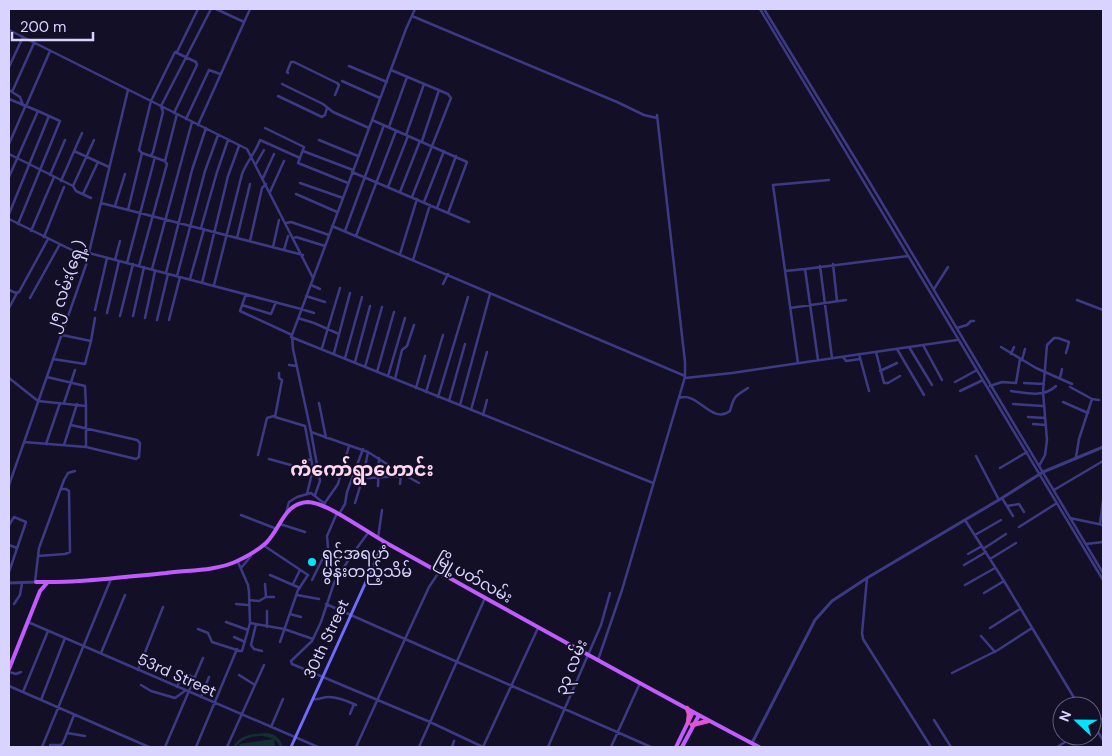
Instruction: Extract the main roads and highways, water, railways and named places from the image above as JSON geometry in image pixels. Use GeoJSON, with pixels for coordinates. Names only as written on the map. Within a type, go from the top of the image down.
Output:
{"type":"FeatureCollection","features":[{"type":"Feature","properties":{"kind":"highway"},"geometry":{"type":"LineString","coordinates":[[687,708],[690,724],[708,721]]}},
{"type":"Feature","properties":{"kind":"main road","name":"မြို့ပတ်လမ်း"},"geometry":{"type":"LineString","coordinates":[[47,582],[110,579],[215,567],[252,554],[263,545],[277,529],[286,513],[294,506],[307,502],[316,503],[326,506],[368,533],[538,628],[687,708],[751,745],[760,747]]}},
{"type":"Feature","properties":{"kind":"main road","name":"30th Street"},"geometry":{"type":"LineString","coordinates":[[291,747],[384,542]]}},
{"type":"Feature","properties":{"kind":"main road"},"geometry":{"type":"LineString","coordinates":[[40,591],[40,587],[35,582],[47,582]]}},
{"type":"Feature","properties":{"kind":"main road"},"geometry":{"type":"LineString","coordinates":[[9,669],[40,591],[47,582]]}},
{"type":"Feature","properties":{"kind":"main road"},"geometry":{"type":"LineString","coordinates":[[679,747],[690,724],[693,712]]}},
{"type":"Feature","properties":{"kind":"main road"},"geometry":{"type":"LineString","coordinates":[[690,724],[699,715]]}},
{"type":"Feature","properties":{"kind":"place","name":"ရှင်အရဟံ မွန်းတည့်သိမ်"},"geometry":{"type":"Point","coordinates":[312,562]}},
{"type":"Feature","properties":{"kind":"district","name":"ကံကော်ရွာဟောင်း"},"geometry":{"type":"Point","coordinates":[362,469]}}]}
